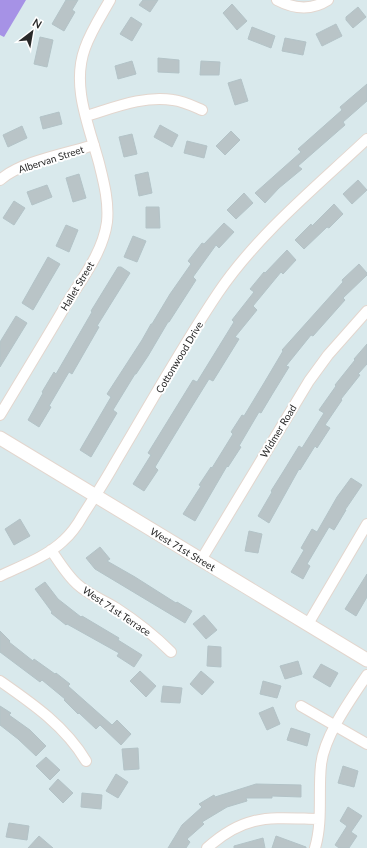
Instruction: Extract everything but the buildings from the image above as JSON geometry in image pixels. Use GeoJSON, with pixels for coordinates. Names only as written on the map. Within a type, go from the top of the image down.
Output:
{"type":"FeatureCollection","features":[{"type":"Feature","properties":{"kind":"street","name":"Albervan Street"},"geometry":{"type":"LineString","coordinates":[[0,180],[9,173],[26,165],[94,145],[81,101],[79,87],[80,67],[82,57],[92,31],[110,0]]}},
{"type":"Feature","properties":{"kind":"street"},"geometry":{"type":"LineString","coordinates":[[277,0],[290,6],[306,8],[322,4],[328,0]]}},
{"type":"Feature","properties":{"kind":"street"},"geometry":{"type":"LineString","coordinates":[[86,116],[144,100],[155,99],[174,100],[202,110]]}},
{"type":"Feature","properties":{"kind":"street","name":"Cottonwood Drive"},"geometry":{"type":"LineString","coordinates":[[0,576],[51,550],[64,541],[96,496],[187,343],[218,293],[237,267],[269,231],[367,139]]}},
{"type":"Feature","properties":{"kind":"street","name":"Hallet Street"},"geometry":{"type":"LineString","coordinates":[[0,415],[92,262],[102,242],[108,206],[105,187],[94,145]]}},
{"type":"Feature","properties":{"kind":"street","name":"Widmer Road"},"geometry":{"type":"LineString","coordinates":[[201,560],[309,381],[328,355],[367,311]]}},
{"type":"Feature","properties":{"kind":"street","name":"West 71st Street"},"geometry":{"type":"LineString","coordinates":[[0,438],[367,660]]}},
{"type":"Feature","properties":{"kind":"street"},"geometry":{"type":"LineString","coordinates":[[308,624],[367,524]]}},
{"type":"Feature","properties":{"kind":"street","name":"West 71st Terrace"},"geometry":{"type":"LineString","coordinates":[[51,550],[76,583],[88,594],[114,607],[145,628],[171,652]]}},
{"type":"Feature","properties":{"kind":"street"},"geometry":{"type":"LineString","coordinates":[[315,848],[319,819],[321,764],[327,742],[349,701],[367,675]]}},
{"type":"Feature","properties":{"kind":"street"},"geometry":{"type":"LineString","coordinates":[[0,681],[45,714],[61,728],[80,751],[86,761]]}},
{"type":"Feature","properties":{"kind":"street"},"geometry":{"type":"LineString","coordinates":[[301,706],[367,744]]}},
{"type":"Feature","properties":{"kind":"street"},"geometry":{"type":"LineString","coordinates":[[207,848],[234,828],[253,821],[268,818],[319,819]]}},
{"type":"Feature","properties":{"kind":"shaded area"},"geometry":{"type":"Polygon","coordinates":[[[0,0],[26,0],[4,37],[0,35],[0,0]]]}}]}
